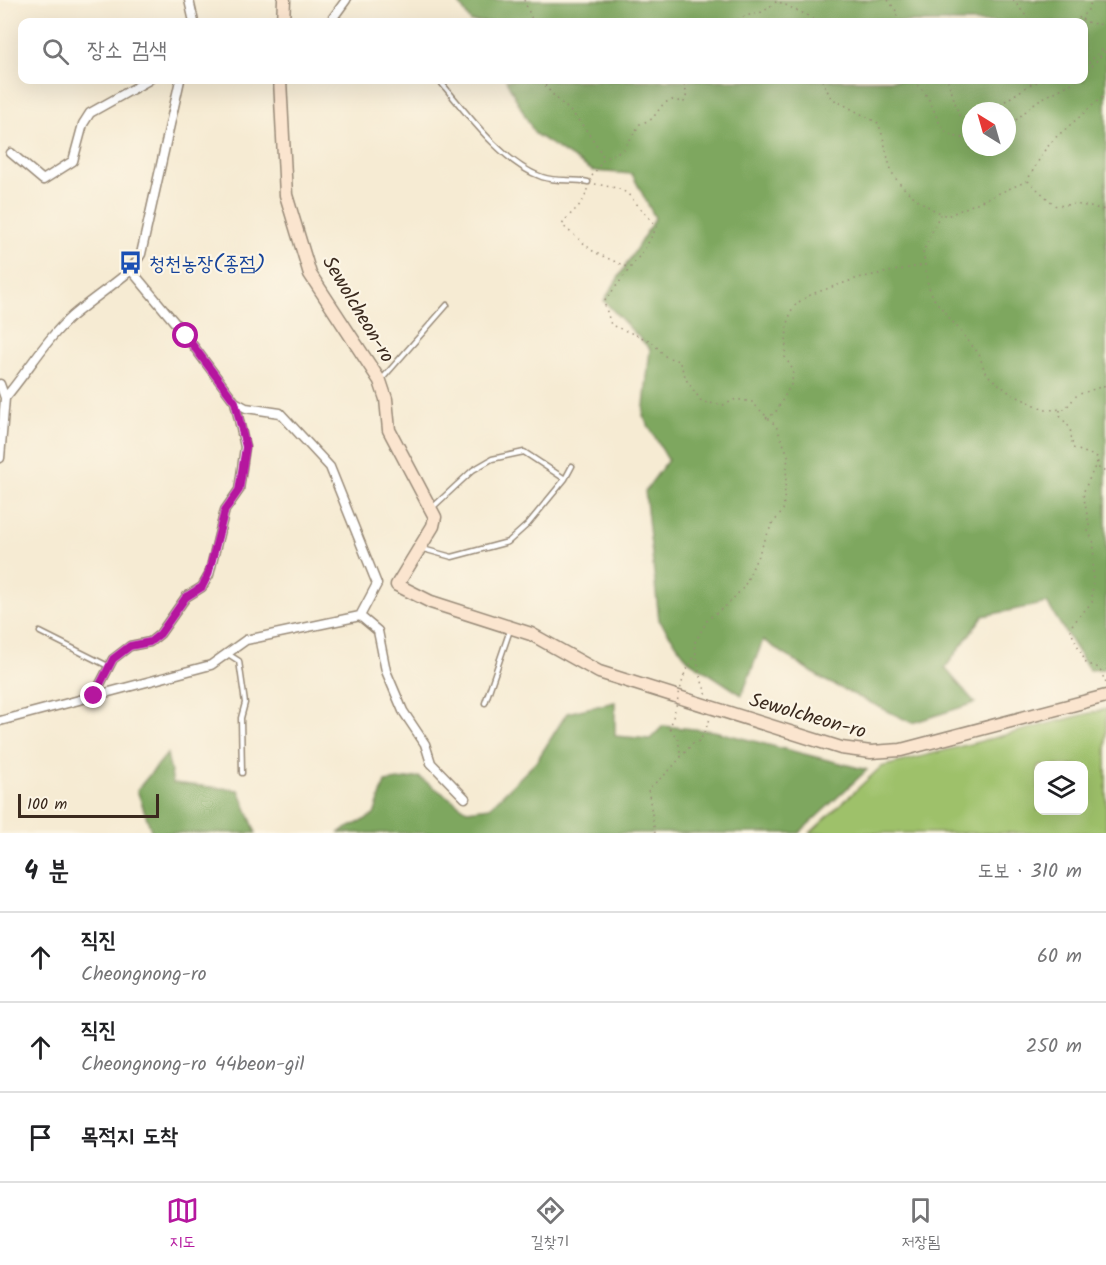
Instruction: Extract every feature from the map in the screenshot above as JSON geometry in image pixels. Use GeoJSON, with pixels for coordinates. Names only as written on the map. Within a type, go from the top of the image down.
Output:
{"type":"FeatureCollection","features":[{"type":"Feature","properties":{"kind":"street"},"geometry":{"type":"LineString","coordinates":[[189,0],[193,18]]}},
{"type":"Feature","properties":{"kind":"street"},"geometry":{"type":"LineString","coordinates":[[283,18],[284,0]]}},
{"type":"Feature","properties":{"kind":"street"},"geometry":{"type":"LineString","coordinates":[[333,18],[346,0]]}},
{"type":"Feature","properties":{"kind":"street"},"geometry":{"type":"LineString","coordinates":[[11,153],[43,180],[73,162],[83,124],[90,113],[142,84]]}},
{"type":"Feature","properties":{"kind":"street"},"geometry":{"type":"LineString","coordinates":[[5,398],[28,372],[42,348],[73,315],[131,270],[141,254],[179,84]]}},
{"type":"Feature","properties":{"kind":"street","name":"Sewolcheon-ro"},"geometry":{"type":"LineString","coordinates":[[282,84],[286,195],[310,274],[380,381],[386,399],[389,430],[431,508]]}},
{"type":"Feature","properties":{"kind":"street"},"geometry":{"type":"LineString","coordinates":[[94,696],[108,666],[130,646],[150,642],[160,634],[186,597],[202,587],[208,575],[225,510],[239,490],[246,447],[235,402],[186,336],[131,270]]}},
{"type":"Feature","properties":{"kind":"street"},"geometry":{"type":"LineString","coordinates":[[0,384],[5,398],[0,458]]}},
{"type":"Feature","properties":{"kind":"street"},"geometry":{"type":"LineString","coordinates":[[235,402],[246,408],[280,413],[330,467],[353,519],[364,555],[377,584],[360,616]]}},
{"type":"Feature","properties":{"kind":"street"},"geometry":{"type":"LineString","coordinates":[[397,585],[433,526],[435,516],[431,508]]}},
{"type":"Feature","properties":{"kind":"street","name":"Sewolcheon-ro"},"geometry":{"type":"LineString","coordinates":[[377,584],[397,585],[431,602],[531,634],[599,672],[841,748],[871,752],[901,750],[1106,696]]}},
{"type":"Feature","properties":{"kind":"street"},"geometry":{"type":"LineString","coordinates":[[0,721],[211,665],[246,640],[360,616]]}},
{"type":"Feature","properties":{"kind":"street"},"geometry":{"type":"LineString","coordinates":[[360,616],[378,632],[386,671],[403,711],[425,744],[431,764],[465,798]]}},
{"type":"Feature","properties":{"kind":"lane"},"geometry":{"type":"LineString","coordinates":[[442,84],[483,132],[518,162],[541,177],[588,182]]}},
{"type":"Feature","properties":{"kind":"lane","name":"Sewolcheon-ro"},"geometry":{"type":"LineString","coordinates":[[380,381],[447,305]]}},
{"type":"Feature","properties":{"kind":"lane"},"geometry":{"type":"LineString","coordinates":[[431,508],[473,470],[492,459],[524,452],[565,479]]}},
{"type":"Feature","properties":{"kind":"lane"},"geometry":{"type":"LineString","coordinates":[[420,547],[452,557],[464,556],[508,542],[528,524],[565,479],[572,466]]}},
{"type":"Feature","properties":{"kind":"lane"},"geometry":{"type":"LineString","coordinates":[[485,703],[511,628]]}},
{"type":"Feature","properties":{"kind":"lane"},"geometry":{"type":"LineString","coordinates":[[40,632],[108,666]]}},
{"type":"Feature","properties":{"kind":"lane"},"geometry":{"type":"LineString","coordinates":[[227,653],[239,662],[245,702],[241,718],[242,773]]}},
{"type":"Feature","properties":{"kind":"path"},"geometry":{"type":"LineString","coordinates":[[524,0],[531,18]]}},
{"type":"Feature","properties":{"kind":"path"},"geometry":{"type":"LineString","coordinates":[[888,0],[897,12],[897,18]]}},
{"type":"Feature","properties":{"kind":"path"},"geometry":{"type":"LineString","coordinates":[[1013,0],[1028,18]]}},
{"type":"Feature","properties":{"kind":"path"},"geometry":{"type":"LineString","coordinates":[[1081,18],[1092,0]]}},
{"type":"Feature","properties":{"kind":"path"},"geometry":{"type":"LineString","coordinates":[[741,18],[763,12],[777,1],[788,4],[809,18]]}},
{"type":"Feature","properties":{"kind":"path"},"geometry":{"type":"LineString","coordinates":[[1088,22],[1106,25]]}},
{"type":"Feature","properties":{"kind":"path"},"geometry":{"type":"LineString","coordinates":[[1088,62],[1106,45]]}},
{"type":"Feature","properties":{"kind":"path"},"geometry":{"type":"LineString","coordinates":[[1088,70],[1106,50]]}},
{"type":"Feature","properties":{"kind":"path"},"geometry":{"type":"LineString","coordinates":[[545,84],[552,95],[573,115],[597,144],[604,159]]}},
{"type":"Feature","properties":{"kind":"path"},"geometry":{"type":"LineString","coordinates":[[629,268],[594,252],[562,225],[566,217],[582,205],[588,182],[604,159],[624,149],[640,124],[652,119],[664,102],[672,100],[684,102],[687,94],[683,84]]}},
{"type":"Feature","properties":{"kind":"path"},"geometry":{"type":"LineString","coordinates":[[824,84],[831,98],[878,123],[892,172],[898,182],[940,213],[953,214],[1027,181],[1044,151],[1055,138],[1106,94]]}},
{"type":"Feature","properties":{"kind":"path"},"geometry":{"type":"LineString","coordinates":[[915,84],[923,90],[942,128],[962,139]]}},
{"type":"Feature","properties":{"kind":"path"},"geometry":{"type":"LineString","coordinates":[[949,84],[959,115],[962,116]]}},
{"type":"Feature","properties":{"kind":"path"},"geometry":{"type":"LineString","coordinates":[[1004,102],[1035,84]]}},
{"type":"Feature","properties":{"kind":"path"},"geometry":{"type":"LineString","coordinates":[[1016,120],[1036,101],[1070,84]]}},
{"type":"Feature","properties":{"kind":"path"},"geometry":{"type":"LineString","coordinates":[[1027,181],[1056,206],[1075,204],[1106,210]]}},
{"type":"Feature","properties":{"kind":"path"},"geometry":{"type":"LineString","coordinates":[[588,182],[627,193],[657,227],[604,302],[611,325],[651,341],[666,357],[679,362],[687,381],[702,402],[724,405],[736,399],[752,402],[763,411],[765,418],[776,426],[788,455],[783,511],[772,524],[744,587],[699,630],[694,644],[700,676],[707,690],[710,707],[705,734],[648,789],[655,833]]}},
{"type":"Feature","properties":{"kind":"path"},"geometry":{"type":"LineString","coordinates":[[940,213],[925,244],[924,265],[928,285],[934,299],[979,354],[985,372],[1020,399],[1046,410],[1060,410],[1070,405],[1077,395],[1106,385]]}},
{"type":"Feature","properties":{"kind":"path"},"geometry":{"type":"LineString","coordinates":[[765,418],[775,412],[792,383],[793,370],[785,357],[787,328],[791,311],[797,303],[812,294],[858,278],[924,265]]}},
{"type":"Feature","properties":{"kind":"path"},"geometry":{"type":"LineString","coordinates":[[1060,410],[1060,416],[1070,428],[1073,448],[1096,457],[1099,469],[1106,472]]}},
{"type":"Feature","properties":{"kind":"path"},"geometry":{"type":"LineString","coordinates":[[1096,462],[1083,493],[1088,531],[1094,543],[1092,602],[1072,625],[1071,632],[1086,663],[1099,668],[1106,683]]}},
{"type":"Feature","properties":{"kind":"path"},"geometry":{"type":"LineString","coordinates":[[681,758],[678,739],[670,729],[684,675],[695,656]]}},
{"type":"Feature","properties":{"kind":"green space"},"geometry":{"type":"Polygon","coordinates":[[[457,0],[1106,0],[1106,669],[1089,670],[1047,603],[983,616],[945,668],[975,703],[912,723],[824,680],[763,640],[742,695],[688,660],[659,620],[645,491],[668,460],[643,416],[650,349],[604,301],[655,218],[632,174],[593,171],[535,134],[508,84],[1088,84],[1088,18],[468,18],[457,0]]]}},
{"type":"Feature","properties":{"kind":"green space"},"geometry":{"type":"Polygon","coordinates":[[[615,702],[615,736],[650,739],[663,726],[714,731],[867,770],[799,833],[338,833],[374,815],[385,782],[419,777],[467,810],[490,807],[536,762],[567,713],[615,702]]]}},
{"type":"Feature","properties":{"kind":"green space"},"geometry":{"type":"Polygon","coordinates":[[[1106,709],[1106,833],[810,833],[881,767],[1106,709]]]}},
{"type":"Feature","properties":{"kind":"green space"},"geometry":{"type":"Polygon","coordinates":[[[167,754],[173,783],[239,790],[256,833],[152,833],[137,790],[167,754]]]}},
{"type":"Feature","properties":{"kind":"place","name":"청천농장(종점)"},"geometry":{"type":"Point","coordinates":[131,263]}},
{"type":"Feature","properties":{"kind":"route"},"geometry":{"type":"LineString","coordinates":[[94,696],[113,659],[130,646],[150,642],[160,634],[186,597],[202,587],[208,575],[225,510],[239,490],[246,447],[235,402],[186,336]]}}]}
